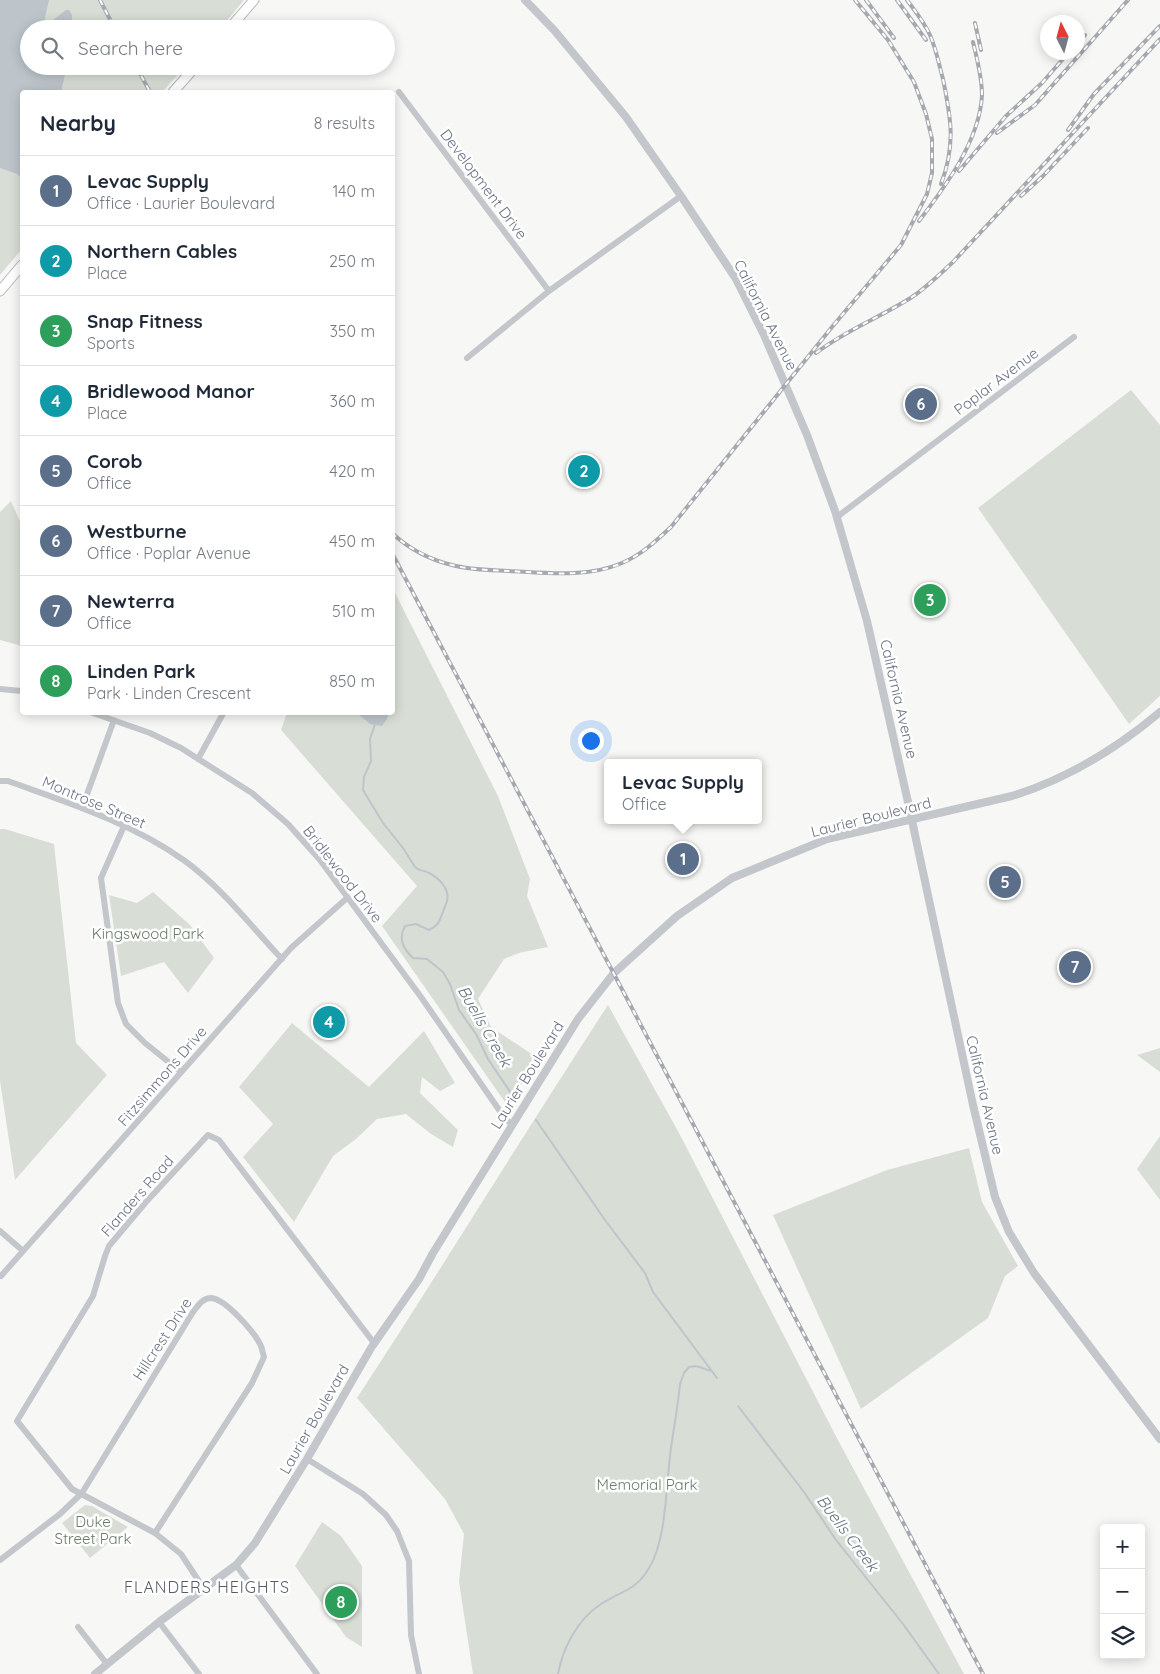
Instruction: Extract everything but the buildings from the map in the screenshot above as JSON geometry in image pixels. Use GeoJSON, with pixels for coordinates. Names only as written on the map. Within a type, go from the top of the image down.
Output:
{"type":"FeatureCollection","features":[{"type":"Feature","properties":{"kind":"main road"},"geometry":{"type":"LineString","coordinates":[[237,20],[254,0]]}},
{"type":"Feature","properties":{"kind":"main road"},"geometry":{"type":"LineString","coordinates":[[176,90],[188,75]]}},
{"type":"Feature","properties":{"kind":"main road"},"geometry":{"type":"LineString","coordinates":[[0,291],[20,268]]}},
{"type":"Feature","properties":{"kind":"street","name":"California Avenue"},"geometry":{"type":"LineString","coordinates":[[525,0],[554,30],[626,117],[736,279],[764,335],[807,435],[837,516],[867,621],[994,1197],[1009,1232],[1034,1273],[1160,1439]]}},
{"type":"Feature","properties":{"kind":"street","name":"Development Drive"},"geometry":{"type":"LineString","coordinates":[[399,92],[550,291]]}},
{"type":"Feature","properties":{"kind":"street"},"geometry":{"type":"LineString","coordinates":[[467,358],[550,291],[681,196]]}},
{"type":"Feature","properties":{"kind":"street","name":"Poplar Avenue"},"geometry":{"type":"LineString","coordinates":[[837,516],[1074,337]]}},
{"type":"Feature","properties":{"kind":"street"},"geometry":{"type":"LineString","coordinates":[[0,689],[20,691]]}},
{"type":"Feature","properties":{"kind":"street","name":"Laurier Boulevard"},"geometry":{"type":"LineString","coordinates":[[96,1674],[159,1622],[236,1565],[255,1543],[307,1459],[374,1343],[418,1279],[578,1019],[614,973],[677,916],[732,878],[827,839],[1012,796],[1040,787],[1118,745],[1160,712]]}},
{"type":"Feature","properties":{"kind":"street","name":"Bridlewood Drive"},"geometry":{"type":"LineString","coordinates":[[99,715],[150,733],[181,748],[252,793],[288,824],[320,860],[421,997],[504,1118],[512,1125]]}},
{"type":"Feature","properties":{"kind":"street"},"geometry":{"type":"LineString","coordinates":[[198,759],[222,715]]}},
{"type":"Feature","properties":{"kind":"street"},"geometry":{"type":"LineString","coordinates":[[82,808],[114,720]]}},
{"type":"Feature","properties":{"kind":"street","name":"Montrose Street"},"geometry":{"type":"LineString","coordinates":[[0,780],[8,781],[82,808],[124,826],[185,861],[217,888],[282,959]]}},
{"type":"Feature","properties":{"kind":"street"},"geometry":{"type":"LineString","coordinates":[[124,826],[101,878],[118,1003],[126,1024],[181,1072]]}},
{"type":"Feature","properties":{"kind":"street","name":"Fitzsimmons Drive"},"geometry":{"type":"LineString","coordinates":[[1,1276],[22,1250],[166,1092],[181,1072],[291,948],[347,898]]}},
{"type":"Feature","properties":{"kind":"street","name":"Flanders Road"},"geometry":{"type":"LineString","coordinates":[[204,1589],[181,1554],[156,1533],[82,1492],[72,1489],[17,1421],[93,1296],[109,1246],[146,1202],[208,1136],[219,1140],[374,1343]]}},
{"type":"Feature","properties":{"kind":"street"},"geometry":{"type":"LineString","coordinates":[[0,1231],[22,1250]]}},
{"type":"Feature","properties":{"kind":"street","name":"Hillcrest Drive"},"geometry":{"type":"LineString","coordinates":[[82,1492],[201,1301],[210,1298],[222,1301],[232,1309],[260,1345],[264,1357],[252,1383],[156,1533]]}},
{"type":"Feature","properties":{"kind":"street"},"geometry":{"type":"LineString","coordinates":[[307,1459],[363,1494],[386,1515],[397,1531],[409,1561],[410,1635],[419,1674]]}},
{"type":"Feature","properties":{"kind":"street"},"geometry":{"type":"LineString","coordinates":[[0,1560],[60,1514],[82,1492]]}},
{"type":"Feature","properties":{"kind":"street"},"geometry":{"type":"LineString","coordinates":[[236,1565],[317,1674]]}},
{"type":"Feature","properties":{"kind":"street"},"geometry":{"type":"LineString","coordinates":[[159,1622],[199,1674]]}},
{"type":"Feature","properties":{"kind":"street"},"geometry":{"type":"LineString","coordinates":[[78,1627],[107,1664]]}},
{"type":"Feature","properties":{"kind":"green space"},"geometry":{"type":"Polygon","coordinates":[[[0,0],[244,0],[227,20],[20,20],[20,75],[178,75],[164,90],[20,90],[20,251],[0,275],[0,0]]]}},
{"type":"Feature","properties":{"kind":"green space"},"geometry":{"type":"Polygon","coordinates":[[[1131,390],[1160,425],[1160,696],[1129,724],[978,508],[1131,390]]]}},
{"type":"Feature","properties":{"kind":"green space"},"geometry":{"type":"Polygon","coordinates":[[[11,501],[20,521],[20,645],[0,640],[0,512],[11,501]]]}},
{"type":"Feature","properties":{"kind":"green space"},"geometry":{"type":"Polygon","coordinates":[[[395,593],[498,796],[530,879],[527,896],[548,947],[519,953],[504,959],[478,999],[491,1027],[539,1059],[507,1105],[382,926],[417,886],[281,730],[286,715],[395,715],[395,593]]]}},
{"type":"Feature","properties":{"kind":"green space"},"geometry":{"type":"Polygon","coordinates":[[[0,829],[54,844],[76,1043],[107,1075],[15,1180],[0,1081],[0,829]]]}},
{"type":"Feature","properties":{"kind":"green space","name":"Kingswood Park"},"geometry":{"type":"Polygon","coordinates":[[[153,892],[190,925],[214,958],[188,993],[164,962],[121,976],[109,895],[137,903],[153,892]]]}},
{"type":"Feature","properties":{"kind":"green space","name":"Memorial Park"},"geometry":{"type":"Polygon","coordinates":[[[608,1005],[679,1133],[839,1442],[964,1674],[473,1674],[459,1582],[464,1534],[445,1499],[357,1398],[608,1005]]]}},
{"type":"Feature","properties":{"kind":"green space"},"geometry":{"type":"Polygon","coordinates":[[[292,1023],[369,1087],[424,1031],[455,1083],[440,1091],[422,1077],[420,1093],[458,1130],[453,1147],[431,1134],[406,1114],[377,1119],[356,1139],[333,1156],[294,1222],[243,1157],[273,1124],[239,1087],[292,1023]]]}},
{"type":"Feature","properties":{"kind":"green space"},"geometry":{"type":"Polygon","coordinates":[[[1160,1048],[1160,1072],[1137,1055],[1160,1048]]]}},
{"type":"Feature","properties":{"kind":"green space"},"geometry":{"type":"Polygon","coordinates":[[[1160,1136],[1160,1200],[1137,1169],[1160,1136]]]}},
{"type":"Feature","properties":{"kind":"green space"},"geometry":{"type":"Polygon","coordinates":[[[969,1148],[982,1202],[1018,1266],[1005,1276],[988,1318],[861,1409],[773,1215],[887,1170],[969,1148]]]}},
{"type":"Feature","properties":{"kind":"green space","name":"Duke Street Park"},"geometry":{"type":"Polygon","coordinates":[[[85,1505],[92,1506],[128,1527],[90,1558],[62,1523],[85,1505]]]}},
{"type":"Feature","properties":{"kind":"green space"},"geometry":{"type":"Polygon","coordinates":[[[322,1522],[341,1536],[362,1566],[362,1647],[346,1637],[295,1566],[322,1522]]]}},
{"type":"Feature","properties":{"kind":"shaded area"},"geometry":{"type":"Polygon","coordinates":[[[0,0],[49,0],[45,20],[20,20],[20,75],[65,75],[61,90],[20,90],[20,177],[17,174],[0,168],[0,0]]]}},
{"type":"Feature","properties":{"kind":"shaded area"},"geometry":{"type":"Polygon","coordinates":[[[66,10],[69,10],[72,20],[53,20],[66,10]]]}},
{"type":"Feature","properties":{"kind":"shaded area"},"geometry":{"type":"Polygon","coordinates":[[[359,715],[388,715],[382,726],[370,724],[359,715]]]}},
{"type":"Feature","properties":{"kind":"waterway","name":"Buells Creek"},"geometry":{"type":"LineString","coordinates":[[375,724],[370,739],[371,761],[364,777],[363,790],[383,823],[415,867],[429,873],[440,881],[447,892],[447,902],[437,925],[429,930],[416,924],[405,926],[402,935],[403,943],[413,958],[427,959],[443,972],[450,984],[459,1010],[476,1034],[488,1059],[517,1102]]}},
{"type":"Feature","properties":{"kind":"waterway","name":"Buells Creek"},"geometry":{"type":"LineString","coordinates":[[536,1120],[605,1220],[645,1273],[653,1292],[717,1378]]}},
{"type":"Feature","properties":{"kind":"waterway"},"geometry":{"type":"LineString","coordinates":[[558,1674],[568,1644],[585,1617],[601,1604],[639,1582],[649,1568],[655,1556],[663,1527],[680,1384],[684,1373],[689,1367],[696,1366],[711,1371]]}},
{"type":"Feature","properties":{"kind":"waterway","name":"Buells Creek"},"geometry":{"type":"LineString","coordinates":[[738,1406],[804,1492],[836,1540],[903,1624],[939,1674]]}},
{"type":"Feature","properties":{"kind":"railway"},"geometry":{"type":"LineString","coordinates":[[100,0],[110,20]]}},
{"type":"Feature","properties":{"kind":"railway"},"geometry":{"type":"LineString","coordinates":[[395,535],[420,553],[459,567],[538,573],[581,573],[609,568],[629,560],[642,552],[671,527],[832,327],[901,245],[927,194],[932,173],[932,139],[926,114],[914,82],[888,40],[855,0]]}},
{"type":"Feature","properties":{"kind":"railway"},"geometry":{"type":"LineString","coordinates":[[866,0],[894,38]]}},
{"type":"Feature","properties":{"kind":"railway"},"geometry":{"type":"LineString","coordinates":[[897,0],[926,40]]}},
{"type":"Feature","properties":{"kind":"railway"},"geometry":{"type":"LineString","coordinates":[[907,0],[930,35],[946,93],[951,132],[949,157],[941,184]]}},
{"type":"Feature","properties":{"kind":"railway"},"geometry":{"type":"LineString","coordinates":[[997,133],[1035,105],[1128,0]]}},
{"type":"Feature","properties":{"kind":"railway"},"geometry":{"type":"LineString","coordinates":[[975,23],[981,50]]}},
{"type":"Feature","properties":{"kind":"railway"},"geometry":{"type":"LineString","coordinates":[[1068,130],[1094,94],[1160,26]]}},
{"type":"Feature","properties":{"kind":"railway"},"geometry":{"type":"LineString","coordinates":[[816,353],[839,337],[912,297],[938,276],[1160,39]]}},
{"type":"Feature","properties":{"kind":"railway"},"geometry":{"type":"LineString","coordinates":[[919,221],[960,162],[975,129],[982,95],[973,42]]}},
{"type":"Feature","properties":{"kind":"railway"},"geometry":{"type":"LineString","coordinates":[[959,171],[1006,116],[1042,83],[1062,60]]}},
{"type":"Feature","properties":{"kind":"railway"},"geometry":{"type":"LineString","coordinates":[[141,75],[149,90]]}},
{"type":"Feature","properties":{"kind":"railway"},"geometry":{"type":"LineString","coordinates":[[1021,196],[1043,176],[1088,128]]}},
{"type":"Feature","properties":{"kind":"railway"},"geometry":{"type":"LineString","coordinates":[[395,559],[983,1674]]}},
{"type":"Feature","properties":{"kind":"place","name":"Westburne"},"geometry":{"type":"Point","coordinates":[921,404]}},
{"type":"Feature","properties":{"kind":"place","name":"Northern Cables"},"geometry":{"type":"Point","coordinates":[584,471]}},
{"type":"Feature","properties":{"kind":"place","name":"Snap Fitness"},"geometry":{"type":"Point","coordinates":[930,600]}},
{"type":"Feature","properties":{"kind":"place","name":"Levac Supply"},"geometry":{"type":"Point","coordinates":[683,859]}},
{"type":"Feature","properties":{"kind":"place","name":"Corob"},"geometry":{"type":"Point","coordinates":[1005,882]}},
{"type":"Feature","properties":{"kind":"place","name":"Newterra"},"geometry":{"type":"Point","coordinates":[1075,967]}},
{"type":"Feature","properties":{"kind":"place","name":"Bridlewood Manor"},"geometry":{"type":"Point","coordinates":[329,1022]}},
{"type":"Feature","properties":{"kind":"place","name":"Linden Park"},"geometry":{"type":"Point","coordinates":[341,1602]}},
{"type":"Feature","properties":{"kind":"district","name":"FLANDERS HEIGHTS"},"geometry":{"type":"Point","coordinates":[207,1587]}}]}
